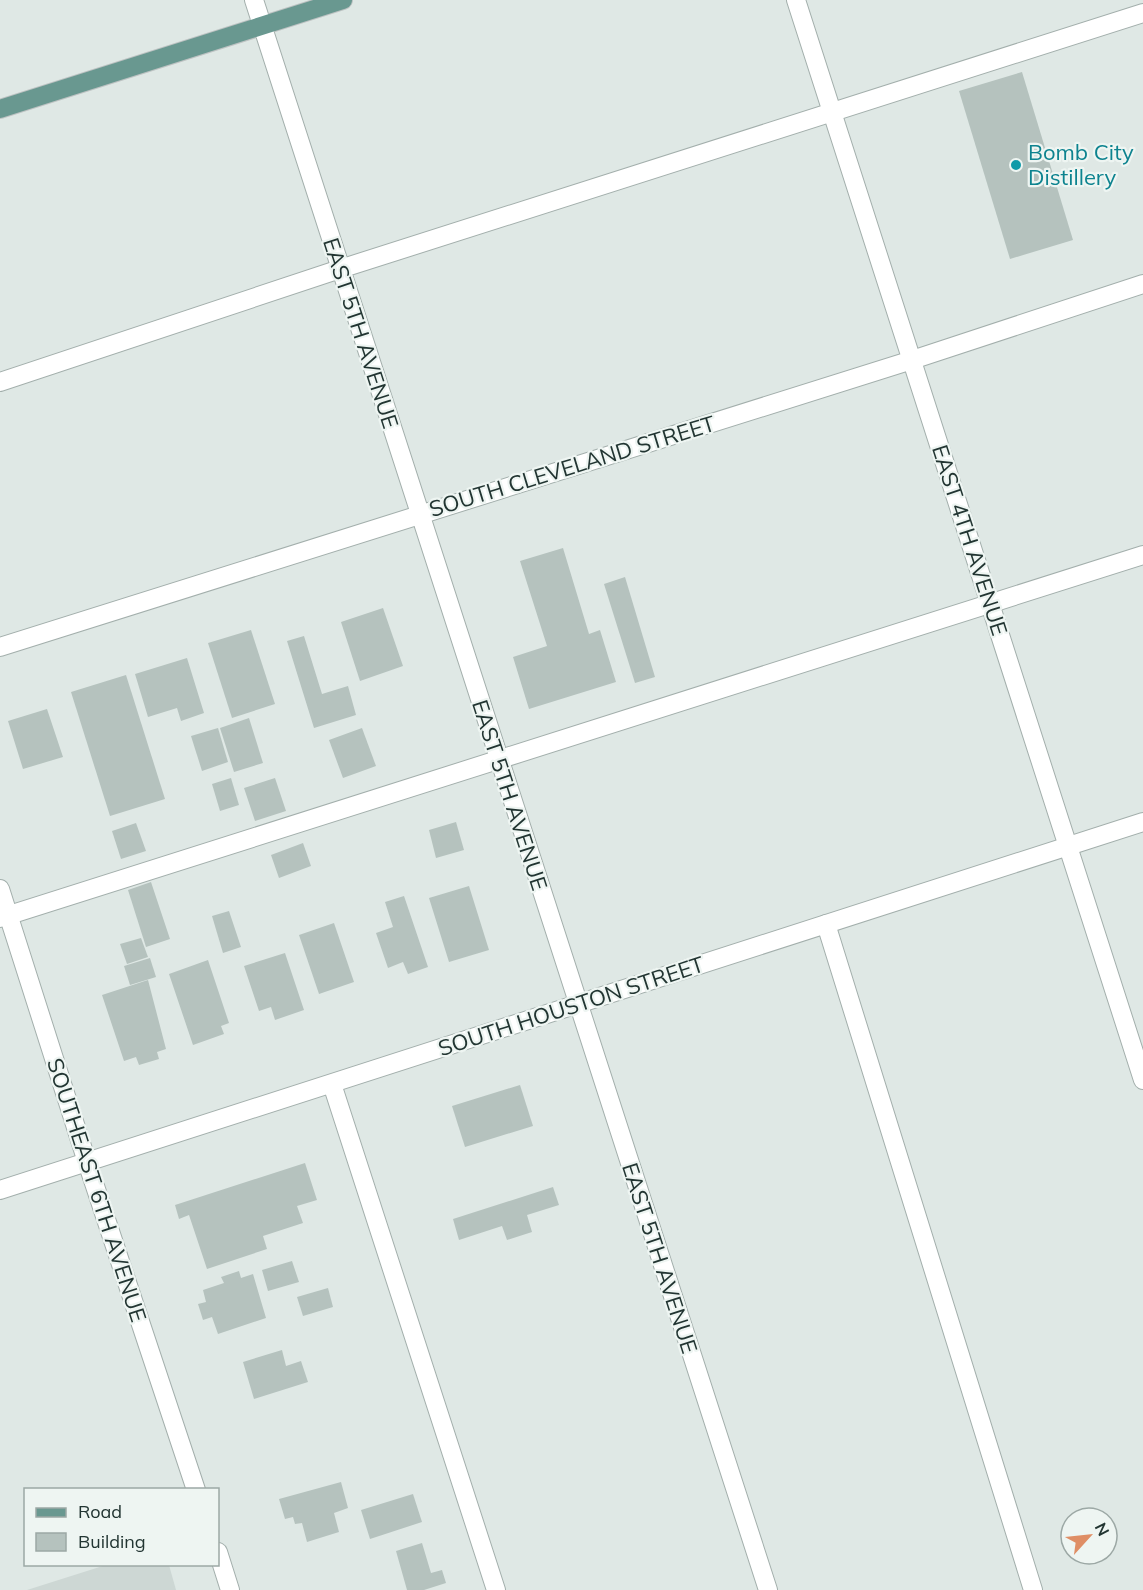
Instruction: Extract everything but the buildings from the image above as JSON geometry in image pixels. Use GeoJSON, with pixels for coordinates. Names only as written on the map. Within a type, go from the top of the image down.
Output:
{"type":"FeatureCollection","features":[{"type":"Feature","properties":{"kind":"main road"},"geometry":{"type":"LineString","coordinates":[[0,109],[343,0]]}},
{"type":"Feature","properties":{"kind":"street","name":"EAST 5TH AVENUE"},"geometry":{"type":"LineString","coordinates":[[254,0],[418,514],[768,1590]]}},
{"type":"Feature","properties":{"kind":"street","name":"EAST 4TH AVENUE"},"geometry":{"type":"LineString","coordinates":[[796,0],[1143,1077]]}},
{"type":"Feature","properties":{"kind":"street"},"geometry":{"type":"LineString","coordinates":[[0,382],[340,269],[1143,13]]}},
{"type":"Feature","properties":{"kind":"street","name":"SOUTH CLEVELAND STREET"},"geometry":{"type":"LineString","coordinates":[[0,647],[912,360],[1143,284]]}},
{"type":"Feature","properties":{"kind":"street"},"geometry":{"type":"LineString","coordinates":[[4,917],[1143,555]]}},
{"type":"Feature","properties":{"kind":"street","name":"SOUTH HOUSTON STREET"},"geometry":{"type":"LineString","coordinates":[[0,1190],[1143,822]]}},
{"type":"Feature","properties":{"kind":"street","name":"SOUTHEAST 6TH AVENUE"},"geometry":{"type":"LineString","coordinates":[[0,889],[4,917],[195,1488]]}},
{"type":"Feature","properties":{"kind":"street"},"geometry":{"type":"LineString","coordinates":[[826,924],[1033,1590]]}},
{"type":"Feature","properties":{"kind":"street"},"geometry":{"type":"LineString","coordinates":[[332,1084],[496,1590]]}},
{"type":"Feature","properties":{"kind":"street"},"geometry":{"type":"LineString","coordinates":[[219,1555],[230,1590]]}},
{"type":"Feature","properties":{"kind":"shaded area"},"geometry":{"type":"Polygon","coordinates":[[[103,1566],[169,1566],[176,1590],[27,1590],[103,1566]]]}},
{"type":"Feature","properties":{"kind":"place","name":"Bomb City Distillery"},"geometry":{"type":"Point","coordinates":[1016,165]}}]}
